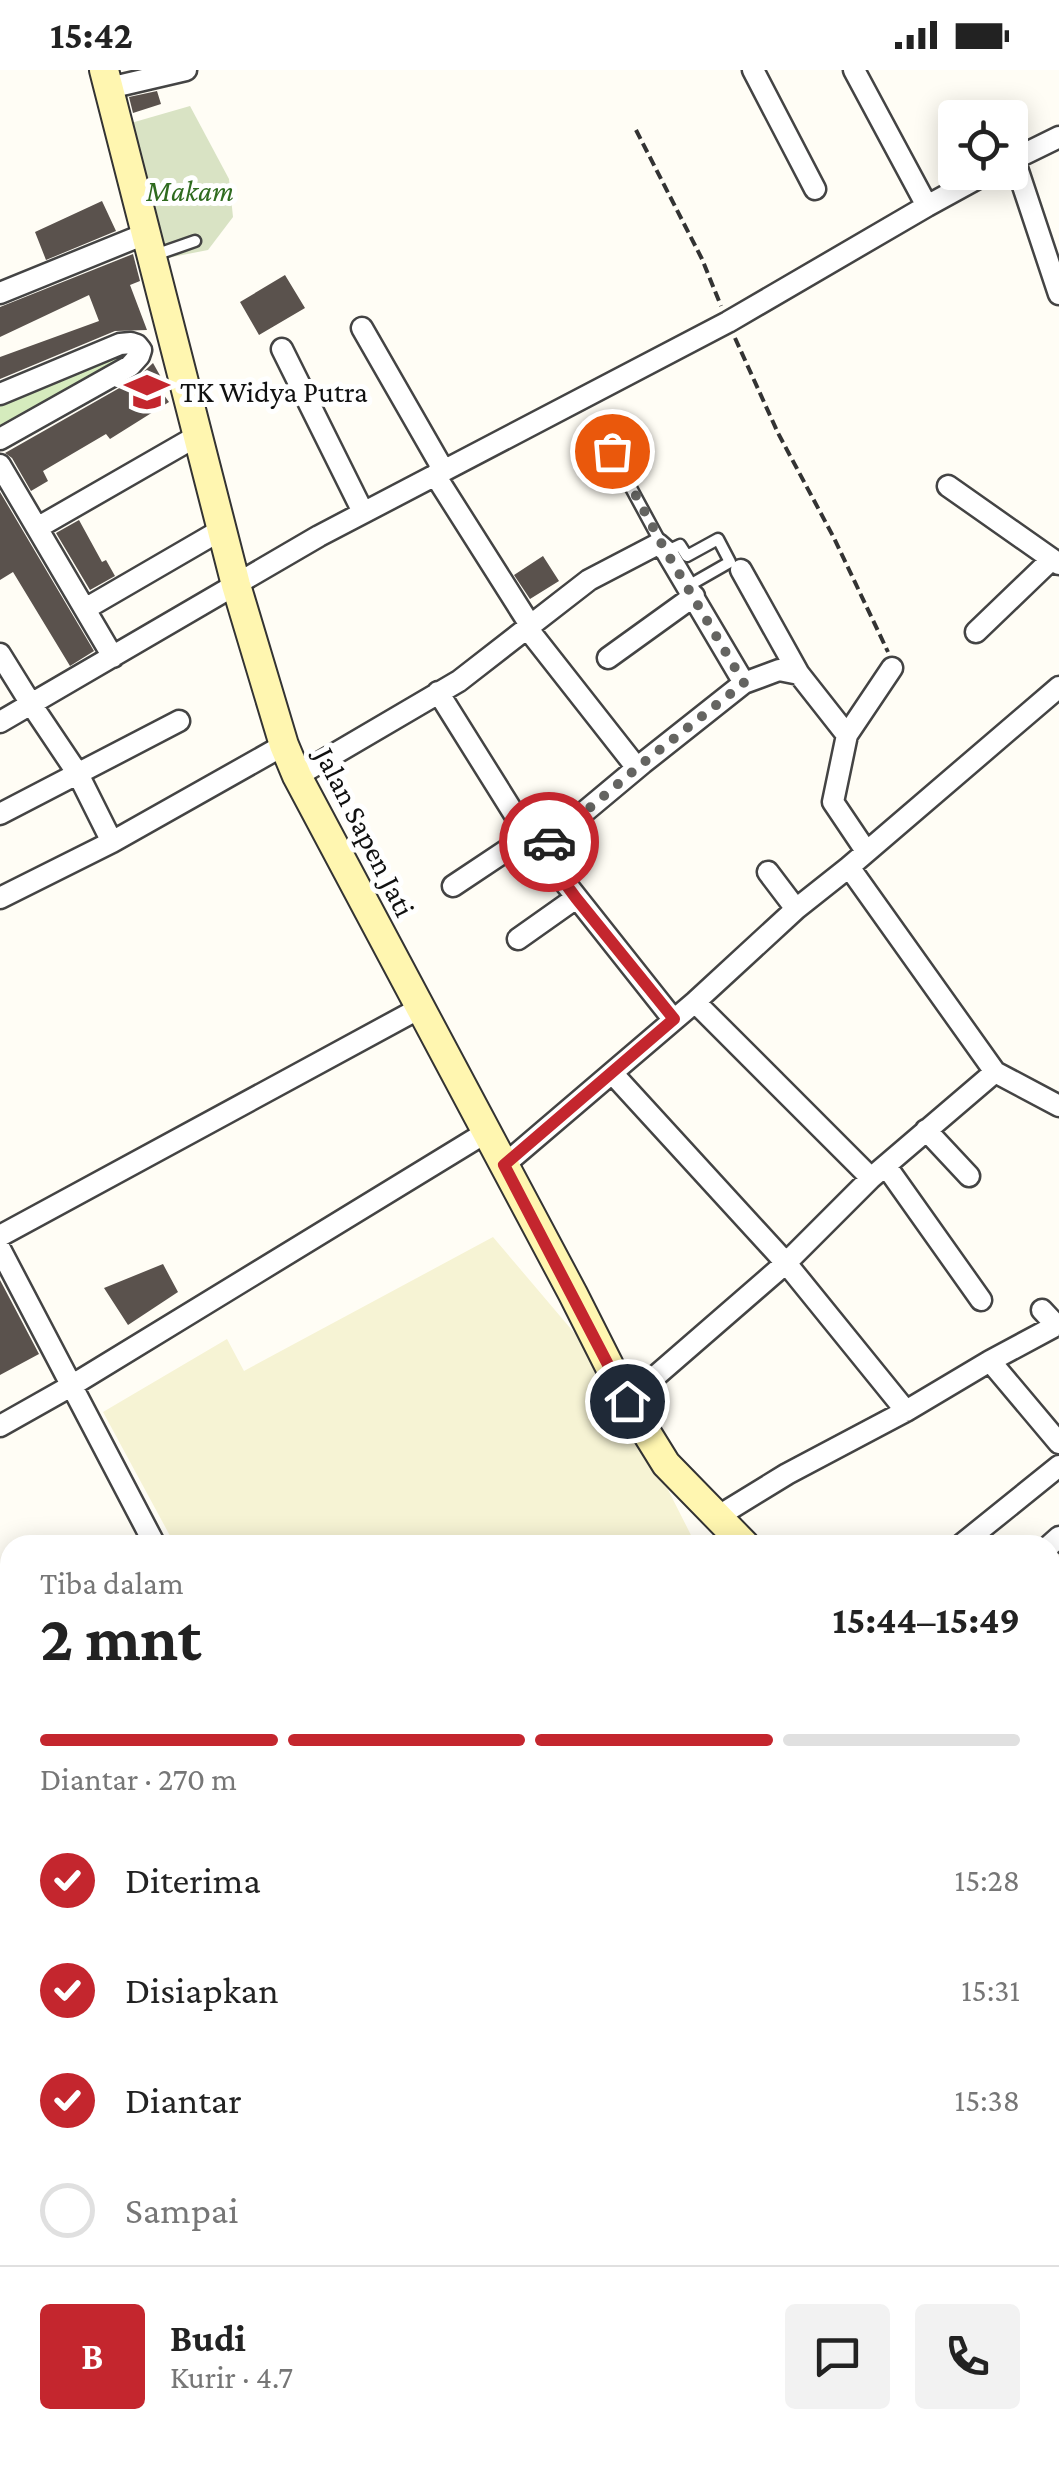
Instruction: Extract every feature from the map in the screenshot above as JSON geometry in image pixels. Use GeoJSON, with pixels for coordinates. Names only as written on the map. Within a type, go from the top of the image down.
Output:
{"type":"FeatureCollection","features":[{"type":"Feature","properties":{"kind":"street"},"geometry":{"type":"LineString","coordinates":[[106,79],[186,70]]}},
{"type":"Feature","properties":{"kind":"street"},"geometry":{"type":"LineString","coordinates":[[753,70],[815,188]]}},
{"type":"Feature","properties":{"kind":"street"},"geometry":{"type":"LineString","coordinates":[[854,70],[927,206]]}},
{"type":"Feature","properties":{"kind":"street","name":"Jalan Sapen Jati"},"geometry":{"type":"LineString","coordinates":[[106,79],[236,586],[297,776],[627,1401],[666,1464],[734,1535]]}},
{"type":"Feature","properties":{"kind":"street"},"geometry":{"type":"LineString","coordinates":[[1028,152],[1059,136]]}},
{"type":"Feature","properties":{"kind":"street"},"geometry":{"type":"LineString","coordinates":[[0,722],[364,512],[728,322],[956,190]]}},
{"type":"Feature","properties":{"kind":"street"},"geometry":{"type":"LineString","coordinates":[[1023,190],[1059,294]]}},
{"type":"Feature","properties":{"kind":"street"},"geometry":{"type":"LineString","coordinates":[[0,292],[148,245]]}},
{"type":"Feature","properties":{"kind":"street"},"geometry":{"type":"LineString","coordinates":[[362,328],[528,627],[637,768]]}},
{"type":"Feature","properties":{"kind":"street"},"geometry":{"type":"LineString","coordinates":[[0,394],[120,344],[137,344],[141,350],[130,366],[0,439]]}},
{"type":"Feature","properties":{"kind":"street"},"geometry":{"type":"LineString","coordinates":[[282,349],[364,512]]}},
{"type":"Feature","properties":{"kind":"street"},"geometry":{"type":"LineString","coordinates":[[37,528],[197,436]]}},
{"type":"Feature","properties":{"kind":"street"},"geometry":{"type":"LineString","coordinates":[[0,466],[112,657]]}},
{"type":"Feature","properties":{"kind":"street"},"geometry":{"type":"LineString","coordinates":[[948,486],[1052,558]]}},
{"type":"Feature","properties":{"kind":"street"},"geometry":{"type":"LineString","coordinates":[[85,609],[221,530]]}},
{"type":"Feature","properties":{"kind":"street"},"geometry":{"type":"LineString","coordinates":[[976,632],[1052,558],[1059,536]]}},
{"type":"Feature","properties":{"kind":"street"},"geometry":{"type":"LineString","coordinates":[[297,776],[478,668],[589,580],[658,544],[665,549],[744,683]]}},
{"type":"Feature","properties":{"kind":"street"},"geometry":{"type":"LineString","coordinates":[[740,570],[799,674],[847,735]]}},
{"type":"Feature","properties":{"kind":"street"},"geometry":{"type":"LineString","coordinates":[[608,658],[690,592]]}},
{"type":"Feature","properties":{"kind":"street"},"geometry":{"type":"LineString","coordinates":[[0,654],[78,774],[112,842]]}},
{"type":"Feature","properties":{"kind":"street"},"geometry":{"type":"LineString","coordinates":[[866,851],[832,802],[847,735],[892,668]]}},
{"type":"Feature","properties":{"kind":"street"},"geometry":{"type":"LineString","coordinates":[[453,886],[534,843],[744,683],[779,670],[799,674]]}},
{"type":"Feature","properties":{"kind":"street"},"geometry":{"type":"LineString","coordinates":[[504,1165],[1059,687]]}},
{"type":"Feature","properties":{"kind":"street"},"geometry":{"type":"LineString","coordinates":[[438,692],[534,843],[674,1019]]}},
{"type":"Feature","properties":{"kind":"street"},"geometry":{"type":"LineString","coordinates":[[0,814],[179,721]]}},
{"type":"Feature","properties":{"kind":"street"},"geometry":{"type":"LineString","coordinates":[[0,898],[112,842],[284,745]]}},
{"type":"Feature","properties":{"kind":"street"},"geometry":{"type":"LineString","coordinates":[[849,867],[994,1072],[1059,1106]]}},
{"type":"Feature","properties":{"kind":"street"},"geometry":{"type":"LineString","coordinates":[[768,872],[796,910]]}},
{"type":"Feature","properties":{"kind":"street"},"geometry":{"type":"LineString","coordinates":[[518,939],[576,898]]}},
{"type":"Feature","properties":{"kind":"street"},"geometry":{"type":"LineString","coordinates":[[695,1002],[878,1172],[981,1300]]}},
{"type":"Feature","properties":{"kind":"street"},"geometry":{"type":"LineString","coordinates":[[0,1236],[420,1008]]}},
{"type":"Feature","properties":{"kind":"street"},"geometry":{"type":"LineString","coordinates":[[627,1401],[994,1072]]}},
{"type":"Feature","properties":{"kind":"street"},"geometry":{"type":"LineString","coordinates":[[613,1074],[786,1262],[906,1411]]}},
{"type":"Feature","properties":{"kind":"street"},"geometry":{"type":"LineString","coordinates":[[926,1130],[970,1176]]}},
{"type":"Feature","properties":{"kind":"street"},"geometry":{"type":"LineString","coordinates":[[0,1426],[485,1133]]}},
{"type":"Feature","properties":{"kind":"street"},"geometry":{"type":"LineString","coordinates":[[0,1249],[151,1535]]}},
{"type":"Feature","properties":{"kind":"street"},"geometry":{"type":"LineString","coordinates":[[717,1518],[787,1474],[906,1411],[1052,1320]]}},
{"type":"Feature","properties":{"kind":"street"},"geometry":{"type":"LineString","coordinates":[[990,1361],[1059,1443]]}},
{"type":"Feature","properties":{"kind":"street"},"geometry":{"type":"LineString","coordinates":[[973,1535],[1059,1466]]}},
{"type":"Feature","properties":{"kind":"lane"},"geometry":{"type":"LineString","coordinates":[[148,245],[195,240]]}},
{"type":"Feature","properties":{"kind":"lane"},"geometry":{"type":"LineString","coordinates":[[612,451],[665,549],[680,545],[687,556],[718,539],[730,562],[690,592]]}},
{"type":"Feature","properties":{"kind":"path"},"geometry":{"type":"LineString","coordinates":[[636,130],[702,260],[778,433],[834,538],[892,668]]}},
{"type":"Feature","properties":{"kind":"shaded area"},"geometry":{"type":"Polygon","coordinates":[[[493,1237],[610,1375],[691,1535],[170,1535],[103,1412],[227,1339],[244,1371],[493,1237]]]}},
{"type":"Feature","properties":{"kind":"green space","name":"Makam"},"geometry":{"type":"Polygon","coordinates":[[[190,106],[229,179],[233,217],[208,250],[167,258],[131,123],[190,106]]]}},
{"type":"Feature","properties":{"kind":"green space"},"geometry":{"type":"Polygon","coordinates":[[[124,346],[137,353],[0,434],[0,400],[124,346]]]}},
{"type":"Feature","properties":{"kind":"building"},"geometry":{"type":"Polygon","coordinates":[[[157,91],[161,104],[133,113],[129,97],[157,91]]]}},
{"type":"Feature","properties":{"kind":"building"},"geometry":{"type":"Polygon","coordinates":[[[102,201],[116,231],[46,260],[35,232],[102,201]]]}},
{"type":"Feature","properties":{"kind":"building"},"geometry":{"type":"Polygon","coordinates":[[[133,254],[140,281],[130,285],[147,330],[115,331],[0,379],[0,357],[99,321],[89,295],[0,337],[0,307],[133,254]]]}},
{"type":"Feature","properties":{"kind":"building"},"geometry":{"type":"Polygon","coordinates":[[[285,275],[305,308],[259,335],[240,302],[285,275]]]}},
{"type":"Feature","properties":{"kind":"building"},"geometry":{"type":"Polygon","coordinates":[[[153,363],[162,379],[155,383],[169,402],[110,439],[106,434],[43,471],[48,481],[31,491],[5,453],[137,378],[153,363]]]}},
{"type":"Feature","properties":{"kind":"building"},"geometry":{"type":"Polygon","coordinates":[[[0,492],[94,651],[70,666],[13,572],[0,580],[0,492]]]}},
{"type":"Feature","properties":{"kind":"building"},"geometry":{"type":"Polygon","coordinates":[[[79,520],[102,562],[106,560],[115,576],[90,590],[56,533],[79,520]]]}},
{"type":"Feature","properties":{"kind":"building"},"geometry":{"type":"Polygon","coordinates":[[[543,556],[559,581],[530,599],[514,575],[543,556]]]}},
{"type":"Feature","properties":{"kind":"building"},"geometry":{"type":"Polygon","coordinates":[[[163,1264],[178,1292],[128,1325],[104,1288],[163,1264]]]}},
{"type":"Feature","properties":{"kind":"building"},"geometry":{"type":"Polygon","coordinates":[[[0,1280],[39,1354],[0,1375],[0,1280]]]}},
{"type":"Feature","properties":{"kind":"way so far"},"geometry":{"type":"LineString","coordinates":[[549,842],[744,683],[612,451]]}},
{"type":"Feature","properties":{"kind":"place","name":"TK Widya Putra"},"geometry":{"type":"Point","coordinates":[147,392]}},
{"type":"Feature","properties":{"kind":"route"},"geometry":{"type":"LineString","coordinates":[[549,842],[540,849],[674,1019],[504,1165],[627,1401]]}}]}
